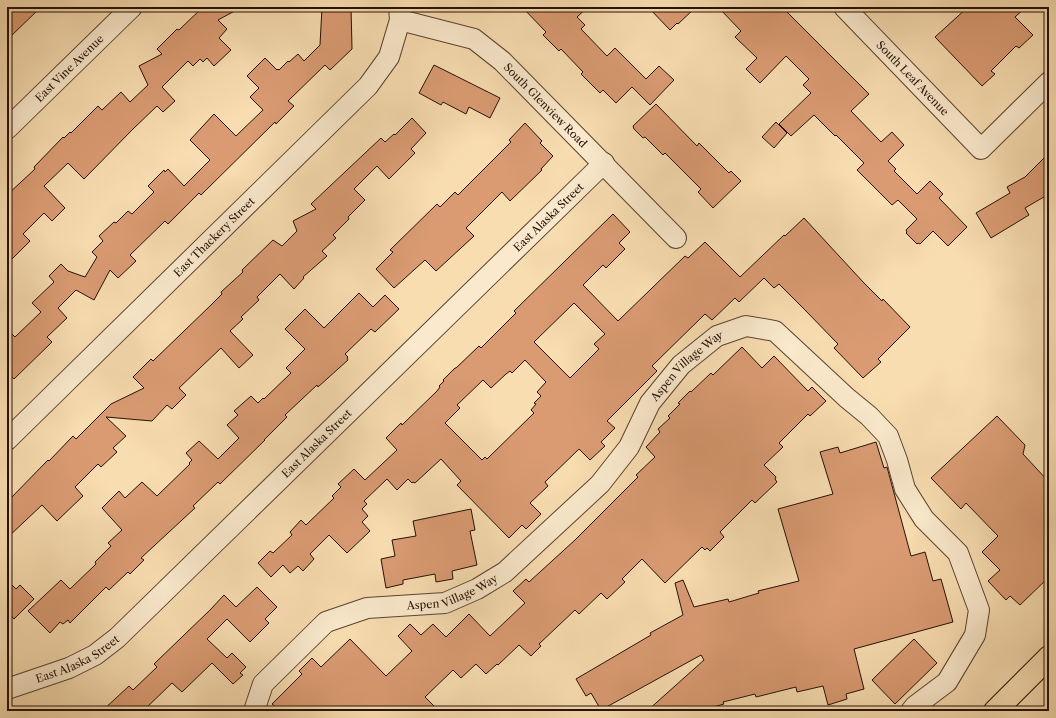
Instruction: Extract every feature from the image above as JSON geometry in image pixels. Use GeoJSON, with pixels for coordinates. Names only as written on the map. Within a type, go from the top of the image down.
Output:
{"type":"FeatureCollection","features":[{"type":"Feature","properties":{"kind":"main road"},"geometry":{"type":"LineString","coordinates":[[995,711],[1049,658]]}},
{"type":"Feature","properties":{"kind":"street","name":"East Vine Avenue"},"geometry":{"type":"LineString","coordinates":[[7,129],[132,7]]}},
{"type":"Feature","properties":{"kind":"street","name":"South Leaf Avenue"},"geometry":{"type":"LineString","coordinates":[[844,7],[981,149],[1049,82]]}},
{"type":"Feature","properties":{"kind":"street","name":"South Glenview Road"},"geometry":{"type":"LineString","coordinates":[[399,13],[474,39],[502,61],[604,163],[676,238]]}},
{"type":"Feature","properties":{"kind":"street","name":"East Thackery Street"},"geometry":{"type":"LineString","coordinates":[[7,440],[368,86],[389,57],[399,13]]}},
{"type":"Feature","properties":{"kind":"street","name":"East Alaska Street"},"geometry":{"type":"LineString","coordinates":[[7,689],[69,668],[95,655],[118,638],[604,163]]}},
{"type":"Feature","properties":{"kind":"street","name":"Aspen Village Way"},"geometry":{"type":"LineString","coordinates":[[254,711],[263,684],[326,622],[367,608],[445,603],[477,589],[504,572],[600,484],[629,447],[650,403],[681,364],[717,336],[746,326],[775,331],[847,398],[869,416],[888,436],[897,460],[904,489],[924,519],[958,553],[978,610],[975,635],[947,682],[915,706],[911,711]]}},
{"type":"Feature","properties":{"kind":"building"},"geometry":{"type":"Polygon","coordinates":[[[7,7],[41,7],[7,40],[7,7]]]}},
{"type":"Feature","properties":{"kind":"building"},"geometry":{"type":"Polygon","coordinates":[[[203,7],[242,7],[218,20],[227,29],[219,38],[231,50],[214,66],[207,58],[203,62],[200,59],[193,66],[188,61],[162,87],[175,101],[163,112],[157,106],[84,179],[68,163],[44,186],[65,208],[52,221],[44,213],[23,234],[30,241],[7,264],[7,195],[35,169],[34,167],[63,137],[64,138],[70,132],[71,133],[98,106],[102,110],[121,92],[130,102],[148,85],[139,66],[162,54],[157,49],[177,29],[179,30],[203,7]]]}},
{"type":"Feature","properties":{"kind":"building"},"geometry":{"type":"Polygon","coordinates":[[[322,7],[351,7],[352,49],[330,70],[325,65],[288,101],[294,106],[276,124],[275,122],[201,195],[199,193],[168,224],[165,221],[130,255],[136,261],[118,278],[110,270],[94,300],[76,290],[58,308],[67,318],[47,337],[52,342],[14,379],[7,372],[7,329],[15,337],[41,312],[32,303],[54,282],[49,276],[61,264],[68,271],[85,277],[97,257],[92,252],[103,241],[99,236],[114,222],[116,223],[128,211],[132,214],[154,192],[148,186],[164,170],[165,172],[168,169],[184,186],[210,160],[190,140],[214,114],[236,136],[263,110],[250,97],[259,88],[247,76],[265,58],[277,70],[279,70],[298,54],[304,61],[320,45],[322,7]]]}},
{"type":"Feature","properties":{"kind":"building"},"geometry":{"type":"Polygon","coordinates":[[[522,7],[588,7],[577,17],[585,25],[581,29],[607,56],[615,48],[646,79],[659,66],[674,80],[650,105],[632,87],[616,103],[603,90],[600,93],[581,74],[583,72],[561,49],[559,51],[543,35],[546,32],[522,7]]]}},
{"type":"Feature","properties":{"kind":"building"},"geometry":{"type":"Polygon","coordinates":[[[648,7],[696,7],[670,30],[648,7]]]}},
{"type":"Feature","properties":{"kind":"building"},"geometry":{"type":"Polygon","coordinates":[[[718,7],[782,7],[869,94],[851,111],[881,142],[892,132],[904,145],[888,161],[896,169],[894,171],[917,194],[930,181],[943,194],[939,198],[967,227],[948,246],[933,231],[920,244],[917,244],[906,233],[906,230],[917,219],[898,200],[892,205],[857,170],[864,163],[814,115],[791,136],[779,124],[811,93],[803,85],[809,79],[786,56],[760,83],[746,69],[757,58],[735,37],[741,31],[718,7]]]}},
{"type":"Feature","properties":{"kind":"building"},"geometry":{"type":"Polygon","coordinates":[[[968,7],[1026,7],[1015,17],[1033,35],[1019,48],[1016,46],[991,71],[995,74],[982,86],[935,37],[968,7]]]}},
{"type":"Feature","properties":{"kind":"building"},"geometry":{"type":"Polygon","coordinates":[[[434,65],[500,98],[490,118],[469,107],[466,114],[443,102],[441,105],[419,93],[434,65]]]}},
{"type":"Feature","properties":{"kind":"building"},"geometry":{"type":"Polygon","coordinates":[[[656,104],[697,146],[699,143],[729,173],[731,171],[741,181],[713,208],[698,192],[701,189],[665,153],[663,155],[645,137],[643,138],[634,129],[633,126],[656,104]]]}},
{"type":"Feature","properties":{"kind":"building"},"geometry":{"type":"Polygon","coordinates":[[[412,118],[426,133],[411,149],[415,153],[389,179],[377,166],[354,189],[365,200],[333,235],[336,238],[322,251],[327,256],[303,277],[304,278],[294,289],[280,274],[257,297],[259,300],[241,317],[243,319],[230,331],[253,355],[239,368],[221,348],[179,388],[186,395],[172,409],[167,405],[152,421],[106,417],[126,436],[113,448],[117,452],[101,467],[98,464],[75,487],[83,496],[57,521],[42,505],[7,538],[7,502],[73,436],[76,439],[111,404],[144,388],[133,377],[151,359],[153,361],[211,305],[222,294],[221,292],[243,272],[242,270],[273,240],[282,246],[297,231],[293,221],[316,209],[311,204],[381,138],[385,142],[394,134],[395,135],[412,118]]]}},
{"type":"Feature","properties":{"kind":"building"},"geometry":{"type":"Polygon","coordinates":[[[776,122],[787,133],[774,148],[762,137],[776,122]]]}},
{"type":"Feature","properties":{"kind":"building"},"geometry":{"type":"Polygon","coordinates":[[[525,123],[542,141],[540,143],[553,156],[541,169],[542,170],[510,201],[502,192],[466,228],[474,236],[436,271],[425,260],[394,288],[376,269],[393,252],[390,250],[437,204],[440,207],[455,192],[458,195],[511,142],[509,140],[525,123]]]}},
{"type":"Feature","properties":{"kind":"building"},"geometry":{"type":"Polygon","coordinates":[[[1049,153],[1049,194],[1025,208],[1029,215],[991,238],[976,213],[1010,193],[1007,187],[1025,177],[1049,153]]]}},
{"type":"Feature","properties":{"kind":"building"},"geometry":{"type":"Polygon","coordinates":[[[613,214],[630,232],[619,243],[625,249],[606,268],[603,265],[583,285],[618,321],[685,256],[688,258],[705,242],[740,277],[804,218],[864,283],[882,301],[883,299],[910,327],[878,359],[881,362],[863,378],[834,348],[838,344],[804,309],[779,284],[774,288],[764,278],[739,302],[735,298],[712,320],[705,314],[652,366],[657,371],[607,421],[615,428],[601,442],[605,446],[590,460],[579,449],[545,482],[548,486],[530,503],[541,514],[526,529],[522,525],[509,538],[457,485],[461,481],[441,459],[415,483],[412,483],[408,479],[397,490],[387,479],[364,501],[367,504],[362,509],[368,516],[362,522],[370,531],[347,553],[329,535],[310,554],[314,559],[303,571],[298,566],[290,573],[283,565],[271,577],[258,563],[270,551],[273,553],[292,535],[290,532],[301,520],[306,525],[334,498],[332,496],[341,487],[338,484],[354,469],[365,480],[397,450],[386,438],[401,423],[402,425],[437,391],[440,387],[439,386],[444,381],[443,380],[455,368],[479,346],[481,348],[516,313],[514,311],[613,214]],[[574,303],[534,342],[570,378],[599,349],[594,344],[605,334],[574,303]],[[525,360],[512,373],[510,371],[491,388],[483,380],[457,405],[460,408],[445,423],[482,460],[485,457],[487,459],[534,413],[531,410],[536,404],[534,403],[541,396],[537,392],[546,382],[525,360]]]}},
{"type":"Feature","properties":{"kind":"building"},"geometry":{"type":"Polygon","coordinates":[[[359,293],[373,307],[385,295],[399,309],[375,332],[371,329],[345,354],[348,357],[348,360],[318,387],[317,385],[285,415],[287,417],[265,440],[220,484],[218,482],[193,506],[195,508],[141,558],[144,560],[130,574],[128,572],[109,590],[106,587],[70,623],[68,620],[63,624],[60,622],[50,633],[28,611],[61,580],[70,589],[96,564],[95,562],[111,546],[108,543],[122,530],[102,508],[119,491],[125,498],[142,482],[157,496],[190,464],[189,463],[192,460],[186,453],[199,441],[218,459],[239,438],[227,425],[238,415],[234,411],[251,396],[258,403],[263,398],[264,399],[291,373],[286,368],[305,349],[285,329],[305,309],[324,328],[359,293]]]}},
{"type":"Feature","properties":{"kind":"building"},"geometry":{"type":"Polygon","coordinates":[[[742,347],[762,368],[774,356],[808,391],[812,387],[826,401],[810,416],[808,414],[779,443],[783,447],[764,465],[776,477],[775,479],[777,482],[755,503],[752,500],[720,532],[724,537],[710,551],[707,548],[705,550],[702,547],[665,583],[642,559],[622,579],[625,582],[607,599],[601,593],[579,614],[575,610],[539,644],[541,646],[531,656],[519,645],[486,674],[476,664],[461,678],[453,670],[425,697],[439,711],[280,711],[272,704],[302,674],[299,671],[312,658],[321,667],[350,639],[386,676],[412,651],[398,636],[410,624],[421,635],[433,624],[446,637],[469,614],[490,636],[525,603],[513,591],[526,579],[529,582],[575,540],[638,477],[636,475],[655,457],[646,447],[660,432],[658,429],[670,418],[668,416],[680,404],[678,403],[711,373],[713,375],[742,347]]]}},
{"type":"Feature","properties":{"kind":"building"},"geometry":{"type":"Polygon","coordinates":[[[997,416],[1025,445],[1023,454],[1049,482],[1049,577],[1020,605],[1010,596],[1006,600],[988,581],[1000,570],[982,552],[998,536],[966,503],[961,509],[931,478],[997,416]]]}},
{"type":"Feature","properties":{"kind":"building"},"geometry":{"type":"Polygon","coordinates":[[[876,442],[884,468],[887,467],[911,556],[925,552],[933,581],[941,579],[953,622],[854,649],[864,689],[846,694],[847,699],[828,705],[823,686],[797,692],[796,687],[756,697],[755,694],[723,702],[724,704],[699,711],[647,711],[704,660],[701,655],[601,710],[591,693],[586,696],[576,679],[651,635],[650,633],[683,615],[675,583],[683,580],[694,607],[728,599],[729,602],[759,593],[758,591],[799,581],[778,509],[833,494],[820,452],[838,447],[840,453],[876,442]]]}},
{"type":"Feature","properties":{"kind":"building"},"geometry":{"type":"Polygon","coordinates":[[[471,509],[475,530],[470,531],[477,565],[452,571],[453,579],[436,582],[435,574],[403,580],[403,584],[386,588],[381,559],[395,556],[392,540],[416,536],[413,521],[471,509]]]}},
{"type":"Feature","properties":{"kind":"building"},"geometry":{"type":"Polygon","coordinates":[[[7,580],[16,589],[20,585],[34,599],[14,619],[7,611],[7,580]]]}},
{"type":"Feature","properties":{"kind":"building"},"geometry":{"type":"Polygon","coordinates":[[[257,587],[277,607],[265,619],[269,623],[250,642],[227,619],[207,639],[227,658],[232,653],[246,667],[240,673],[243,675],[233,684],[212,663],[182,692],[172,683],[143,711],[102,711],[129,686],[133,690],[157,667],[154,664],[224,595],[236,607],[257,587]]]}},
{"type":"Feature","properties":{"kind":"building"},"geometry":{"type":"Polygon","coordinates":[[[914,639],[937,663],[895,704],[872,680],[914,639]]]}}]}
